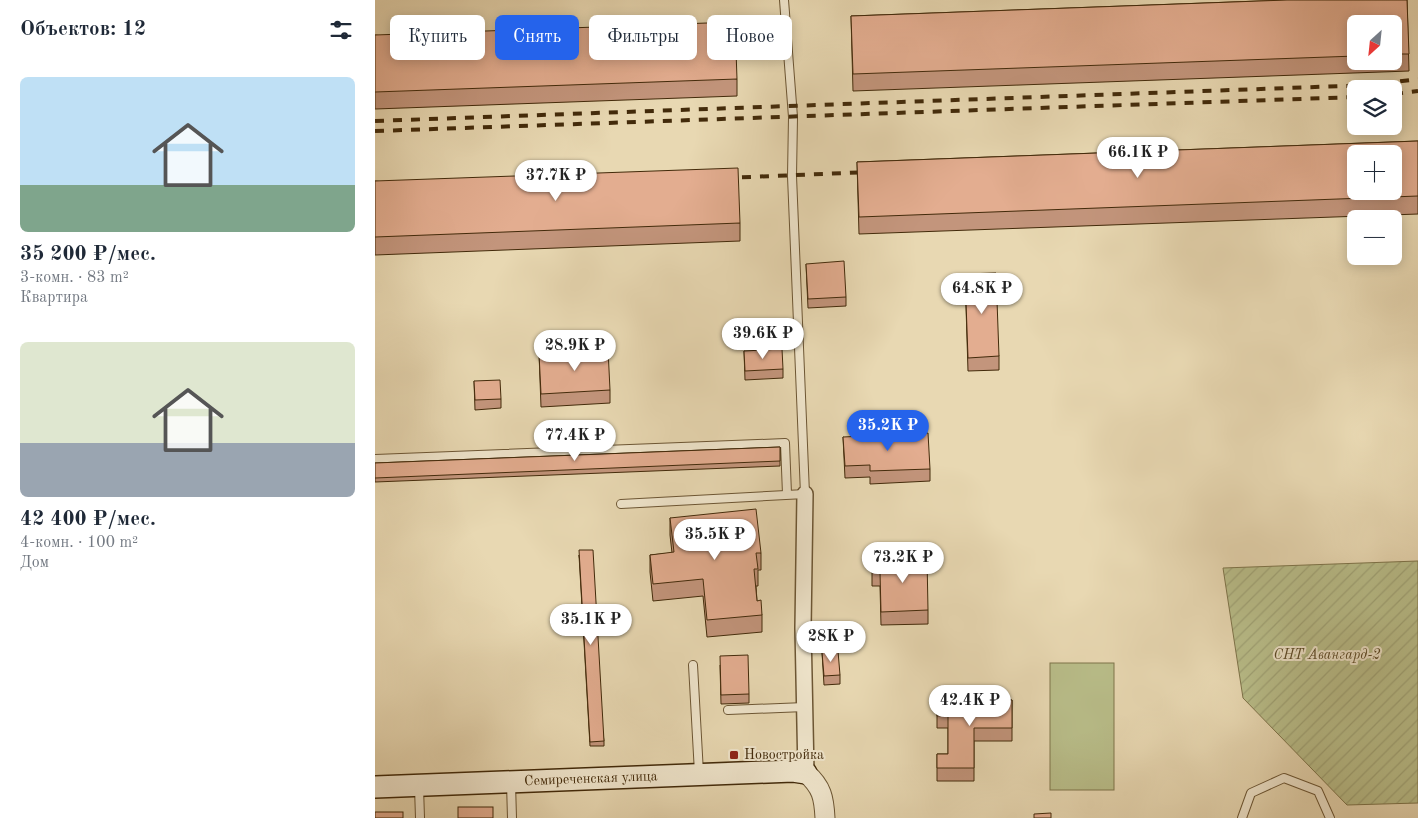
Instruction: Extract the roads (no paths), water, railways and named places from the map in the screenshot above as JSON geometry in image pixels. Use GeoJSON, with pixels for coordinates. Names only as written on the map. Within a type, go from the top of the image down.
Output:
{"type":"FeatureCollection","features":[{"type":"Feature","properties":{"kind":"main road","name":"Семиреченская улица"},"geometry":{"type":"LineString","coordinates":[[375,787],[793,771],[807,773]]}},
{"type":"Feature","properties":{"kind":"street"},"geometry":{"type":"LineString","coordinates":[[805,494],[803,628],[807,773],[818,783],[824,802],[825,818]]}},
{"type":"Feature","properties":{"kind":"lane"},"geometry":{"type":"LineString","coordinates":[[621,504],[805,494],[793,176],[793,117],[784,0]]}},
{"type":"Feature","properties":{"kind":"lane"},"geometry":{"type":"LineString","coordinates":[[375,459],[785,443],[787,494]]}},
{"type":"Feature","properties":{"kind":"lane"},"geometry":{"type":"LineString","coordinates":[[693,666],[699,775]]}},
{"type":"Feature","properties":{"kind":"lane"},"geometry":{"type":"LineString","coordinates":[[728,710],[805,707]]}},
{"type":"Feature","properties":{"kind":"lane"},"geometry":{"type":"LineString","coordinates":[[1242,818],[1251,793],[1284,778],[1318,790],[1330,818]]}},
{"type":"Feature","properties":{"kind":"lane"},"geometry":{"type":"LineString","coordinates":[[511,782],[512,818]]}},
{"type":"Feature","properties":{"kind":"lane"},"geometry":{"type":"LineString","coordinates":[[419,785],[420,818]]}},
{"type":"Feature","properties":{"kind":"railway"},"geometry":{"type":"LineString","coordinates":[[375,121],[1371,85],[1418,79]]}},
{"type":"Feature","properties":{"kind":"railway"},"geometry":{"type":"LineString","coordinates":[[1402,93],[1418,91]]}},
{"type":"Feature","properties":{"kind":"railway"},"geometry":{"type":"LineString","coordinates":[[375,131],[1347,97]]}},
{"type":"Feature","properties":{"kind":"railway"},"geometry":{"type":"LineString","coordinates":[[724,178],[871,172]]}},
{"type":"Feature","properties":{"kind":"place","name":"Новостройка"},"geometry":{"type":"Point","coordinates":[734,755]}},
{"type":"Feature","properties":{"kind":"park label","name":"СНТ Авангард-2"},"geometry":{"type":"Point","coordinates":[1327,655]}}]}
